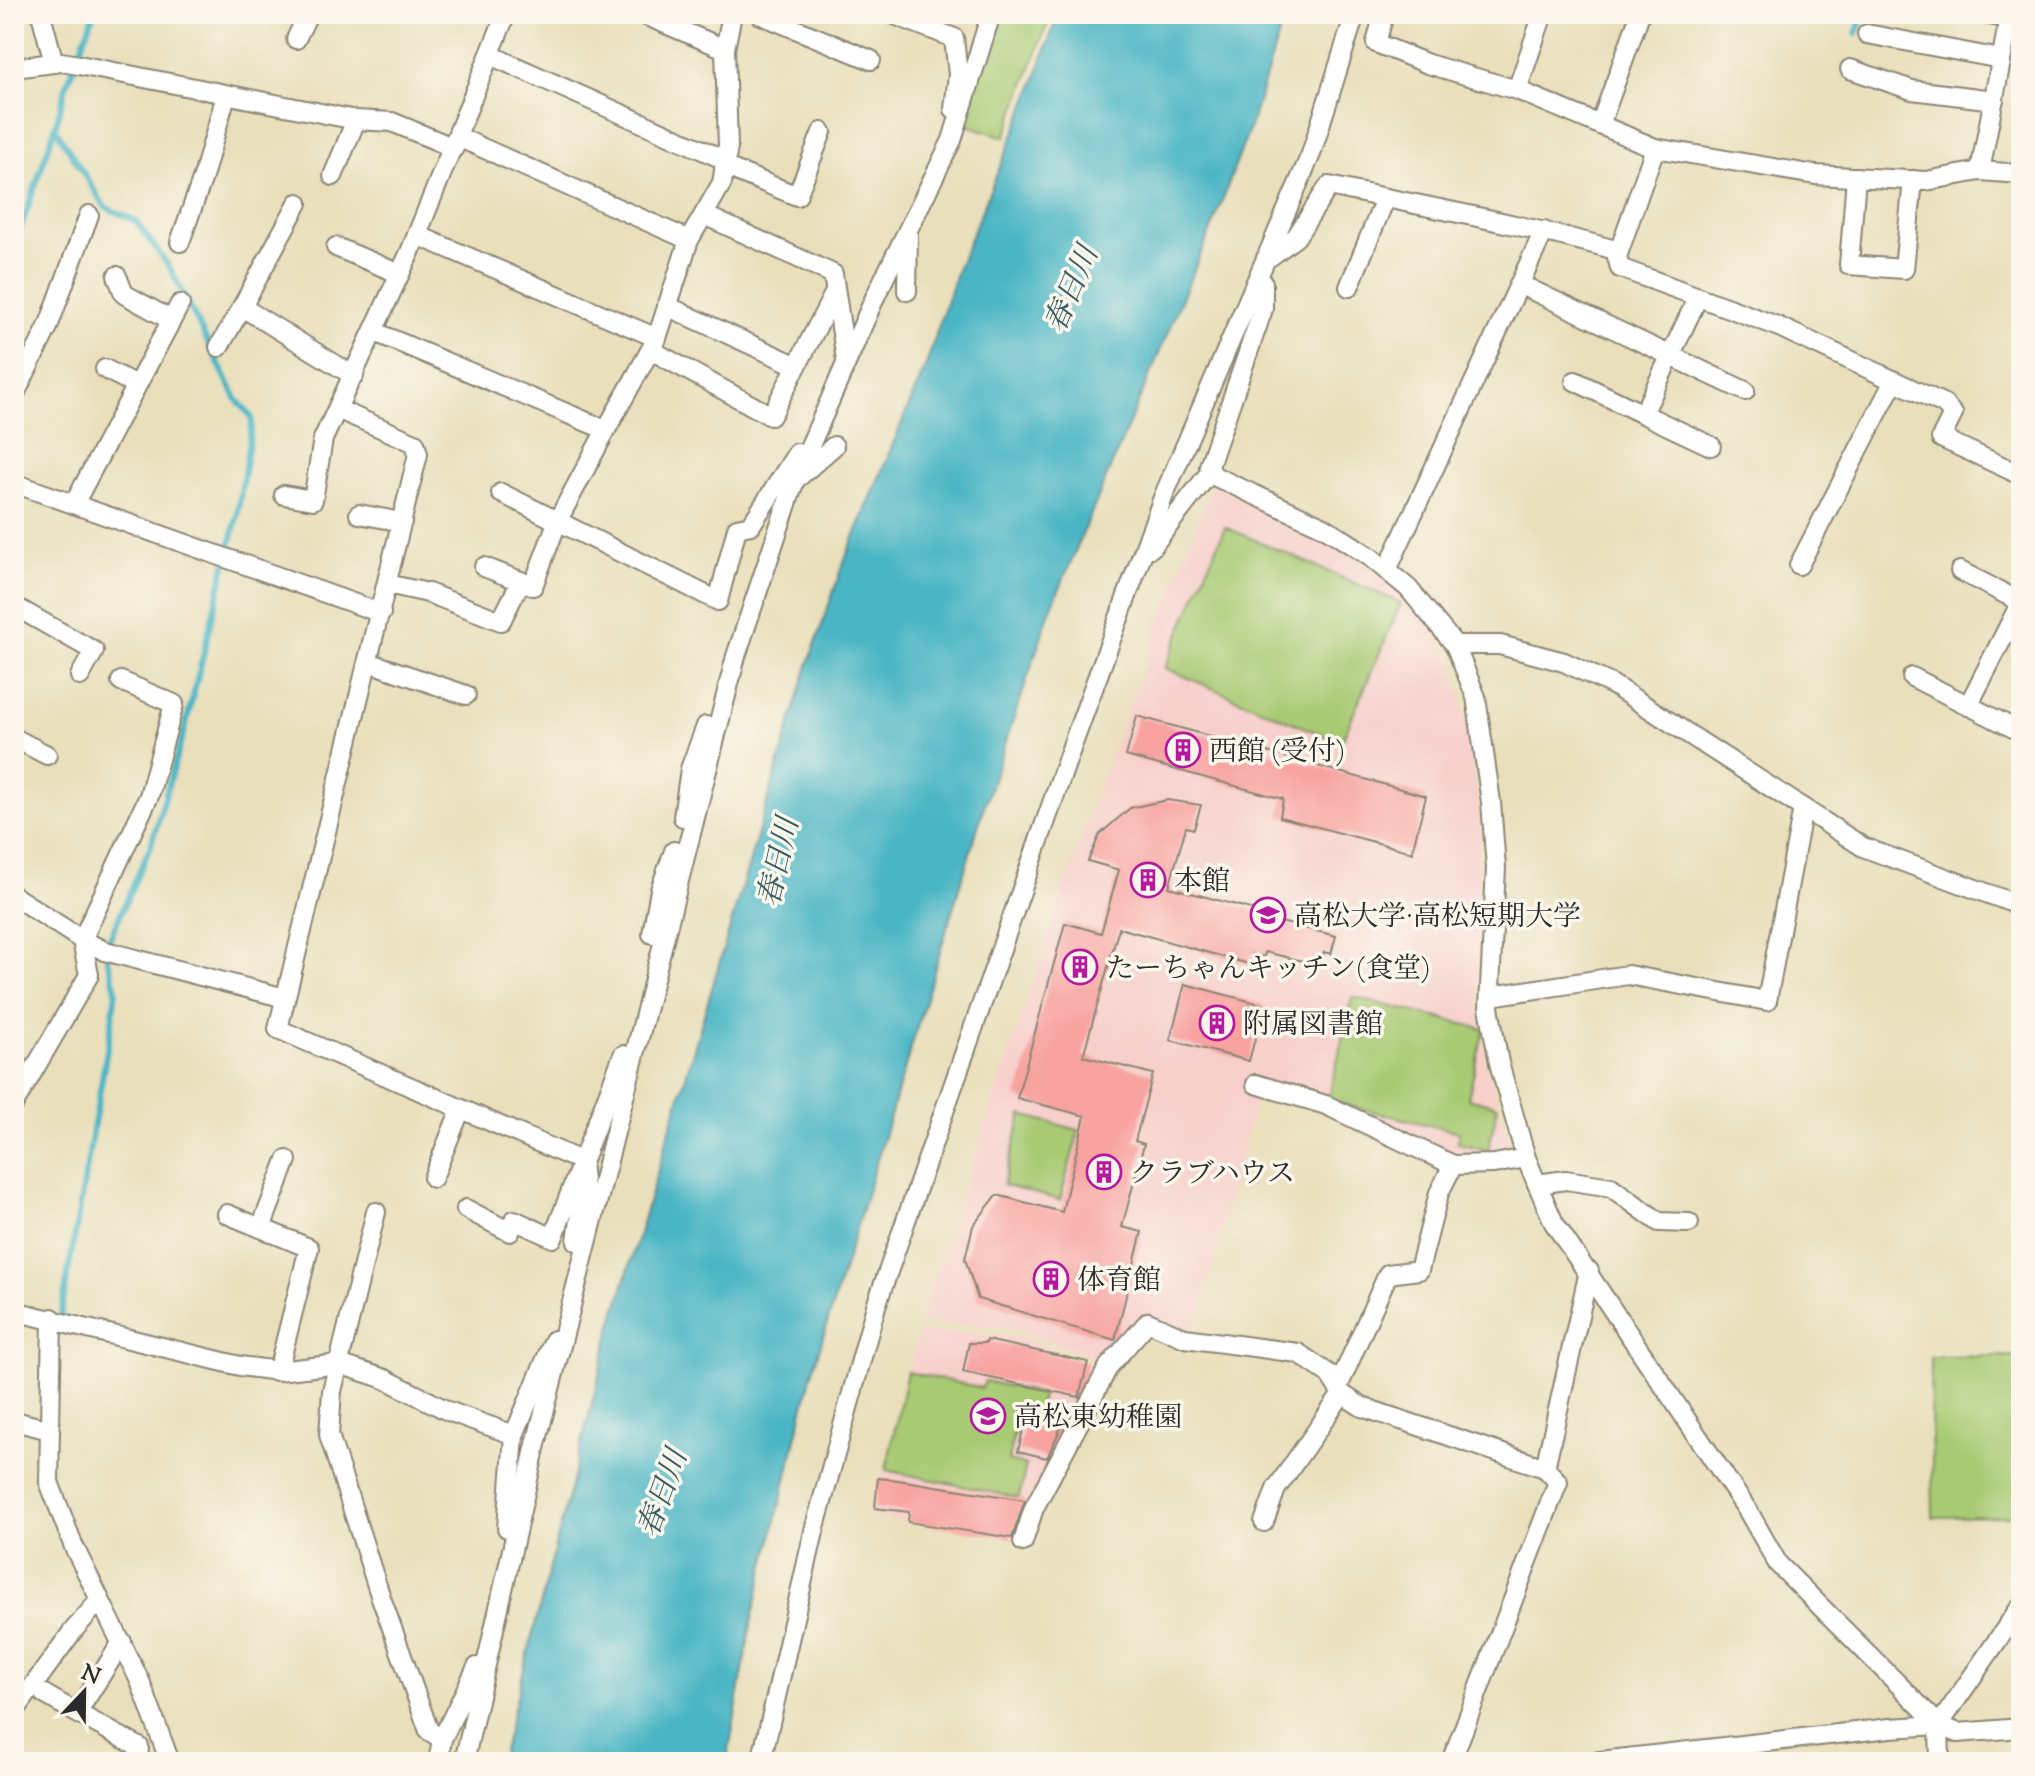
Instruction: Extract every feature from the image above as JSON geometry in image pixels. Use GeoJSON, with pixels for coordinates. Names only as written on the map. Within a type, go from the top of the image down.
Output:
{"type":"FeatureCollection","features":[{"type":"Feature","properties":{"kind":"street"},"geometry":{"type":"LineString","coordinates":[[41,14],[64,63]]}},
{"type":"Feature","properties":{"kind":"street"},"geometry":{"type":"LineString","coordinates":[[296,39],[308,14]]}},
{"type":"Feature","properties":{"kind":"street"},"geometry":{"type":"LineString","coordinates":[[642,14],[725,49]]}},
{"type":"Feature","properties":{"kind":"street"},"geometry":{"type":"LineString","coordinates":[[484,567],[533,586],[558,520],[654,344],[689,240],[722,183],[725,163],[725,49],[732,14]]}},
{"type":"Feature","properties":{"kind":"street"},"geometry":{"type":"LineString","coordinates":[[759,14],[871,60]]}},
{"type":"Feature","properties":{"kind":"street"},"geometry":{"type":"LineString","coordinates":[[892,14],[954,38],[958,75],[952,140]]}},
{"type":"Feature","properties":{"kind":"street"},"geometry":{"type":"LineString","coordinates":[[466,1209],[510,1232],[514,1220],[553,1238],[650,972],[685,831],[795,480],[846,360],[952,140],[991,14]]}},
{"type":"Feature","properties":{"kind":"street"},"geometry":{"type":"LineString","coordinates":[[761,1762],[815,1527],[876,1306],[1164,495],[1266,265],[1311,154],[1355,14]]}},
{"type":"Feature","properties":{"kind":"street"},"geometry":{"type":"LineString","coordinates":[[1384,14],[1376,43],[1428,64],[1517,90],[1655,148],[1815,175],[1913,180],[1980,171],[2021,174]]}},
{"type":"Feature","properties":{"kind":"street"},"geometry":{"type":"LineString","coordinates":[[1517,90],[1543,14]]}},
{"type":"Feature","properties":{"kind":"street"},"geometry":{"type":"LineString","coordinates":[[1600,125],[1640,14]]}},
{"type":"Feature","properties":{"kind":"street"},"geometry":{"type":"LineString","coordinates":[[1980,171],[2009,16],[1984,14]]}},
{"type":"Feature","properties":{"kind":"street"},"geometry":{"type":"LineString","coordinates":[[284,495],[313,500],[323,439],[375,332],[456,143],[490,55],[500,16]]}},
{"type":"Feature","properties":{"kind":"street"},"geometry":{"type":"LineString","coordinates":[[1867,34],[2001,59]]}},
{"type":"Feature","properties":{"kind":"street"},"geometry":{"type":"LineString","coordinates":[[490,55],[797,196],[822,132]]}},
{"type":"Feature","properties":{"kind":"street"},"geometry":{"type":"LineString","coordinates":[[14,68],[64,63],[356,120],[392,122],[456,143],[689,240]]}},
{"type":"Feature","properties":{"kind":"street"},"geometry":{"type":"LineString","coordinates":[[1850,69],[1912,90],[1994,100]]}},
{"type":"Feature","properties":{"kind":"street"},"geometry":{"type":"LineString","coordinates":[[180,242],[203,177],[226,95]]}},
{"type":"Feature","properties":{"kind":"street"},"geometry":{"type":"LineString","coordinates":[[333,176],[356,120]]}},
{"type":"Feature","properties":{"kind":"street"},"geometry":{"type":"LineString","coordinates":[[1655,148],[1619,251],[1620,268],[1777,326],[1944,404],[1953,414],[1941,438],[2021,475]]}},
{"type":"Feature","properties":{"kind":"street"},"geometry":{"type":"LineString","coordinates":[[1856,177],[1849,265],[1904,269],[1913,180]]}},
{"type":"Feature","properties":{"kind":"street"},"geometry":{"type":"LineString","coordinates":[[1619,251],[1544,231],[1329,186],[1296,237],[1266,265],[1263,309],[1209,466],[1212,475],[1324,527],[1387,570],[1408,588],[1455,645],[1476,697],[1491,802],[1496,868],[1491,996],[1499,1063],[1526,1158],[1554,1223],[1748,1511],[1778,1564],[1939,1725],[1958,1733],[2021,1728]]}},
{"type":"Feature","properties":{"kind":"street"},"geometry":{"type":"LineString","coordinates":[[1349,287],[1385,199]]}},
{"type":"Feature","properties":{"kind":"street"},"geometry":{"type":"LineString","coordinates":[[219,347],[298,203]]}},
{"type":"Feature","properties":{"kind":"street"},"geometry":{"type":"LineString","coordinates":[[14,396],[48,327],[89,215]]}},
{"type":"Feature","properties":{"kind":"street"},"geometry":{"type":"LineString","coordinates":[[704,215],[833,274],[846,360]]}},
{"type":"Feature","properties":{"kind":"street"},"geometry":{"type":"LineString","coordinates":[[907,291],[909,227]]}},
{"type":"Feature","properties":{"kind":"street"},"geometry":{"type":"LineString","coordinates":[[1387,570],[1544,231]]}},
{"type":"Feature","properties":{"kind":"street"},"geometry":{"type":"LineString","coordinates":[[417,235],[654,344],[771,416],[835,292]]}},
{"type":"Feature","properties":{"kind":"street"},"geometry":{"type":"LineString","coordinates":[[336,247],[400,274]]}},
{"type":"Feature","properties":{"kind":"street"},"geometry":{"type":"LineString","coordinates":[[74,504],[176,312],[124,294],[117,276]]}},
{"type":"Feature","properties":{"kind":"street"},"geometry":{"type":"LineString","coordinates":[[1519,284],[1745,391]]}},
{"type":"Feature","properties":{"kind":"street"},"geometry":{"type":"LineString","coordinates":[[1643,414],[1698,297]]}},
{"type":"Feature","properties":{"kind":"street"},"geometry":{"type":"LineString","coordinates":[[667,306],[797,366]]}},
{"type":"Feature","properties":{"kind":"street"},"geometry":{"type":"LineString","coordinates":[[242,307],[354,376]]}},
{"type":"Feature","properties":{"kind":"street"},"geometry":{"type":"LineString","coordinates":[[375,332],[606,430]]}},
{"type":"Feature","properties":{"kind":"street"},"geometry":{"type":"LineString","coordinates":[[105,369],[136,385]]}},
{"type":"Feature","properties":{"kind":"street"},"geometry":{"type":"LineString","coordinates":[[1575,381],[1711,446]]}},
{"type":"Feature","properties":{"kind":"street"},"geometry":{"type":"LineString","coordinates":[[1799,565],[1894,381]]}},
{"type":"Feature","properties":{"kind":"street"},"geometry":{"type":"LineString","coordinates":[[339,410],[415,443],[418,454],[278,1029],[460,1111],[581,1161]]}},
{"type":"Feature","properties":{"kind":"street"},"geometry":{"type":"LineString","coordinates":[[795,480],[834,446]]}},
{"type":"Feature","properties":{"kind":"street"},"geometry":{"type":"LineString","coordinates":[[501,493],[718,601],[737,528],[751,525],[800,449],[809,447]]}},
{"type":"Feature","properties":{"kind":"street"},"geometry":{"type":"LineString","coordinates":[[1139,564],[1211,471]]}},
{"type":"Feature","properties":{"kind":"street"},"geometry":{"type":"LineString","coordinates":[[14,483],[381,613]]}},
{"type":"Feature","properties":{"kind":"street"},"geometry":{"type":"LineString","coordinates":[[359,514],[402,522]]}},
{"type":"Feature","properties":{"kind":"street"},"geometry":{"type":"LineString","coordinates":[[1960,571],[2021,602],[1968,706]]}},
{"type":"Feature","properties":{"kind":"street"},"geometry":{"type":"LineString","coordinates":[[387,584],[428,593],[501,621],[521,581]]}},
{"type":"Feature","properties":{"kind":"street"},"geometry":{"type":"LineString","coordinates":[[14,606],[94,651],[80,676]]}},
{"type":"Feature","properties":{"kind":"street"},"geometry":{"type":"LineString","coordinates":[[1455,645],[1500,645],[1564,662],[1613,685],[1863,847],[2021,906]]}},
{"type":"Feature","properties":{"kind":"street"},"geometry":{"type":"LineString","coordinates":[[368,662],[466,695]]}},
{"type":"Feature","properties":{"kind":"street"},"geometry":{"type":"LineString","coordinates":[[1912,677],[2021,732]]}},
{"type":"Feature","properties":{"kind":"street"},"geometry":{"type":"LineString","coordinates":[[14,1104],[89,975],[82,940],[149,796],[174,704],[121,681]]}},
{"type":"Feature","properties":{"kind":"street"},"geometry":{"type":"LineString","coordinates":[[14,738],[47,755]]}},
{"type":"Feature","properties":{"kind":"street"},"geometry":{"type":"LineString","coordinates":[[1491,996],[1628,975],[1767,1001],[1803,808]]}},
{"type":"Feature","properties":{"kind":"street"},"geometry":{"type":"LineString","coordinates":[[16,903],[105,951],[285,998]]}},
{"type":"Feature","properties":{"kind":"street"},"geometry":{"type":"LineString","coordinates":[[464,1762],[510,1552],[644,1011],[650,972]]}},
{"type":"Feature","properties":{"kind":"street"},"geometry":{"type":"LineString","coordinates":[[631,1030],[644,1011]]}},
{"type":"Feature","properties":{"kind":"street"},"geometry":{"type":"LineString","coordinates":[[1256,1084],[1326,1105],[1453,1165],[1494,1164],[1526,1158]]}},
{"type":"Feature","properties":{"kind":"street"},"geometry":{"type":"LineString","coordinates":[[433,1178],[460,1111]]}},
{"type":"Feature","properties":{"kind":"street"},"geometry":{"type":"LineString","coordinates":[[261,1228],[287,1160]]}},
{"type":"Feature","properties":{"kind":"street"},"geometry":{"type":"LineString","coordinates":[[510,1552],[506,1541],[514,1435],[574,1293],[573,1267],[584,1191],[581,1161]]}},
{"type":"Feature","properties":{"kind":"street"},"geometry":{"type":"LineString","coordinates":[[1264,1522],[1276,1489],[1340,1391],[1388,1274],[1419,1270],[1439,1193],[1453,1165]]}},
{"type":"Feature","properties":{"kind":"street"},"geometry":{"type":"LineString","coordinates":[[1537,1184],[1566,1180],[1611,1187],[1659,1222],[1689,1223]]}},
{"type":"Feature","properties":{"kind":"street"},"geometry":{"type":"LineString","coordinates":[[376,1212],[328,1414],[334,1456],[429,1731],[442,1739]]}},
{"type":"Feature","properties":{"kind":"street"},"geometry":{"type":"LineString","coordinates":[[227,1214],[309,1248],[278,1371]]}},
{"type":"Feature","properties":{"kind":"street"},"geometry":{"type":"LineString","coordinates":[[1545,1468],[1589,1271]]}},
{"type":"Feature","properties":{"kind":"street"},"geometry":{"type":"LineString","coordinates":[[14,1311],[240,1366],[278,1371],[339,1364],[385,1379],[448,1411],[514,1435]]}},
{"type":"Feature","properties":{"kind":"street"},"geometry":{"type":"LineString","coordinates":[[52,1318],[49,1482],[74,1547],[122,1642],[170,1762]]}},
{"type":"Feature","properties":{"kind":"street"},"geometry":{"type":"LineString","coordinates":[[1023,1542],[1034,1508],[1109,1366],[1148,1322],[1185,1338],[1298,1353],[1329,1374],[1340,1391],[1362,1407],[1545,1468],[1558,1482],[1451,1762]]}},
{"type":"Feature","properties":{"kind":"street"},"geometry":{"type":"LineString","coordinates":[[14,1421],[50,1430]]}},
{"type":"Feature","properties":{"kind":"street"},"geometry":{"type":"LineString","coordinates":[[14,1712],[100,1600]]}},
{"type":"Feature","properties":{"kind":"street"},"geometry":{"type":"LineString","coordinates":[[1940,1762],[1939,1725],[2021,1606]]}},
{"type":"Feature","properties":{"kind":"street"},"geometry":{"type":"LineString","coordinates":[[438,1762],[442,1739],[490,1639]]}},
{"type":"Feature","properties":{"kind":"street"},"geometry":{"type":"LineString","coordinates":[[77,1713],[122,1642]]}},
{"type":"Feature","properties":{"kind":"street"},"geometry":{"type":"LineString","coordinates":[[44,1694],[139,1755],[155,1721]]}},
{"type":"Feature","properties":{"kind":"street"},"geometry":{"type":"LineString","coordinates":[[1592,1762],[1939,1725]]}},
{"type":"Feature","properties":{"kind":"shaded area","name":"高松大学·高松短期大学"},"geometry":{"type":"Polygon","coordinates":[[[1212,484],[1321,535],[1400,589],[1449,652],[1466,717],[1481,825],[1479,1004],[1486,1064],[1514,1153],[1455,1158],[1261,1081],[1193,1335],[1136,1323],[1107,1363],[1010,1327],[919,1323],[1093,802],[1212,484]]]}},
{"type":"Feature","properties":{"kind":"shaded area","name":"高松東幼稚園"},"geometry":{"type":"Polygon","coordinates":[[[920,1332],[1013,1335],[1103,1368],[1020,1539],[868,1516],[878,1478],[886,1470],[907,1372],[920,1332]]]}},
{"type":"Feature","properties":{"kind":"green space"},"geometry":{"type":"Polygon","coordinates":[[[996,14],[1051,14],[1005,137],[964,124],[996,14]]]}},
{"type":"Feature","properties":{"kind":"green space"},"geometry":{"type":"Polygon","coordinates":[[[1225,527],[1401,603],[1341,743],[1165,668],[1225,527]]]}},
{"type":"Feature","properties":{"kind":"green space"},"geometry":{"type":"Polygon","coordinates":[[[1352,997],[1484,1029],[1468,1098],[1498,1106],[1488,1150],[1457,1143],[1459,1132],[1328,1101],[1352,997]]]}},
{"type":"Feature","properties":{"kind":"green space"},"geometry":{"type":"Polygon","coordinates":[[[1022,1115],[1079,1130],[1060,1200],[1003,1185],[1022,1115]]]}},
{"type":"Feature","properties":{"kind":"green space"},"geometry":{"type":"Polygon","coordinates":[[[2021,1356],[2021,1516],[1933,1517],[1930,1357],[2021,1356]]]}},
{"type":"Feature","properties":{"kind":"green space"},"geometry":{"type":"Polygon","coordinates":[[[907,1372],[982,1388],[985,1381],[1042,1394],[1039,1409],[1020,1406],[1008,1461],[1026,1465],[1019,1498],[886,1470],[907,1372]]]}},
{"type":"Feature","properties":{"kind":"water","name":"春日川"},"geometry":{"type":"Polygon","coordinates":[[[1058,14],[1285,14],[1254,116],[1213,225],[1050,611],[983,810],[811,1377],[752,1619],[727,1762],[500,1762],[613,1321],[807,668],[843,564],[926,365],[957,270],[1032,90],[1058,14]]]}},
{"type":"Feature","properties":{"kind":"building"},"geometry":{"type":"Polygon","coordinates":[[[1137,716],[1426,796],[1412,852],[1280,817],[1283,799],[1126,756],[1137,716]]]}},
{"type":"Feature","properties":{"kind":"building"},"geometry":{"type":"Polygon","coordinates":[[[1167,800],[1201,805],[1194,829],[1186,827],[1169,887],[1262,912],[1261,917],[1336,936],[1331,954],[1324,952],[1320,965],[1265,952],[1264,957],[1252,954],[1249,964],[1119,928],[1083,1056],[1153,1074],[1135,1141],[1144,1144],[1122,1227],[1142,1232],[1115,1340],[978,1299],[965,1259],[973,1226],[997,1195],[1062,1212],[1085,1116],[1017,1098],[1065,923],[1101,933],[1119,870],[1088,861],[1100,834],[1130,808],[1167,800]]]}},
{"type":"Feature","properties":{"kind":"building","name":"附属図書館"},"geometry":{"type":"Polygon","coordinates":[[[1185,984],[1264,1005],[1249,1061],[1170,1040],[1185,984]]]}},
{"type":"Feature","properties":{"kind":"building"},"geometry":{"type":"Polygon","coordinates":[[[987,1340],[1088,1362],[1079,1397],[963,1372],[969,1343],[986,1343],[987,1340]]]}},
{"type":"Feature","properties":{"kind":"building"},"geometry":{"type":"Polygon","coordinates":[[[1027,1414],[1063,1423],[1047,1458],[1018,1451],[1027,1414]]]}},
{"type":"Feature","properties":{"kind":"building"},"geometry":{"type":"Polygon","coordinates":[[[878,1478],[1025,1500],[1012,1538],[908,1522],[909,1512],[875,1508],[878,1478]]]}},
{"type":"Feature","properties":{"kind":"waterway"},"geometry":{"type":"LineString","coordinates":[[94,14],[66,87],[55,128],[105,207],[136,221],[170,268],[237,400],[251,416],[252,423],[237,517],[186,724],[151,845],[109,940]]}},
{"type":"Feature","properties":{"kind":"waterway"},"geometry":{"type":"LineString","coordinates":[[1856,34],[1863,14]]}},
{"type":"Feature","properties":{"kind":"waterway"},"geometry":{"type":"LineString","coordinates":[[14,248],[55,128]]}},
{"type":"Feature","properties":{"kind":"waterway"},"geometry":{"type":"LineString","coordinates":[[60,1320],[113,1015],[116,990],[107,956]]}},
{"type":"Feature","properties":{"kind":"place","name":"西館 (受付)"},"geometry":{"type":"Point","coordinates":[1183,750]}},
{"type":"Feature","properties":{"kind":"place","name":"本館"},"geometry":{"type":"Point","coordinates":[1148,880]}},
{"type":"Feature","properties":{"kind":"place","name":"高松大学·高松短期大学"},"geometry":{"type":"Point","coordinates":[1268,915]}},
{"type":"Feature","properties":{"kind":"place","name":"たーちゃんキッチン(食堂)"},"geometry":{"type":"Point","coordinates":[1080,967]}},
{"type":"Feature","properties":{"kind":"place","name":"附属図書館"},"geometry":{"type":"Point","coordinates":[1217,1023]}},
{"type":"Feature","properties":{"kind":"place","name":"クラブハウス"},"geometry":{"type":"Point","coordinates":[1104,1172]}},
{"type":"Feature","properties":{"kind":"place","name":"体育館"},"geometry":{"type":"Point","coordinates":[1051,1279]}},
{"type":"Feature","properties":{"kind":"place","name":"高松東幼稚園"},"geometry":{"type":"Point","coordinates":[988,1416]}}]}
